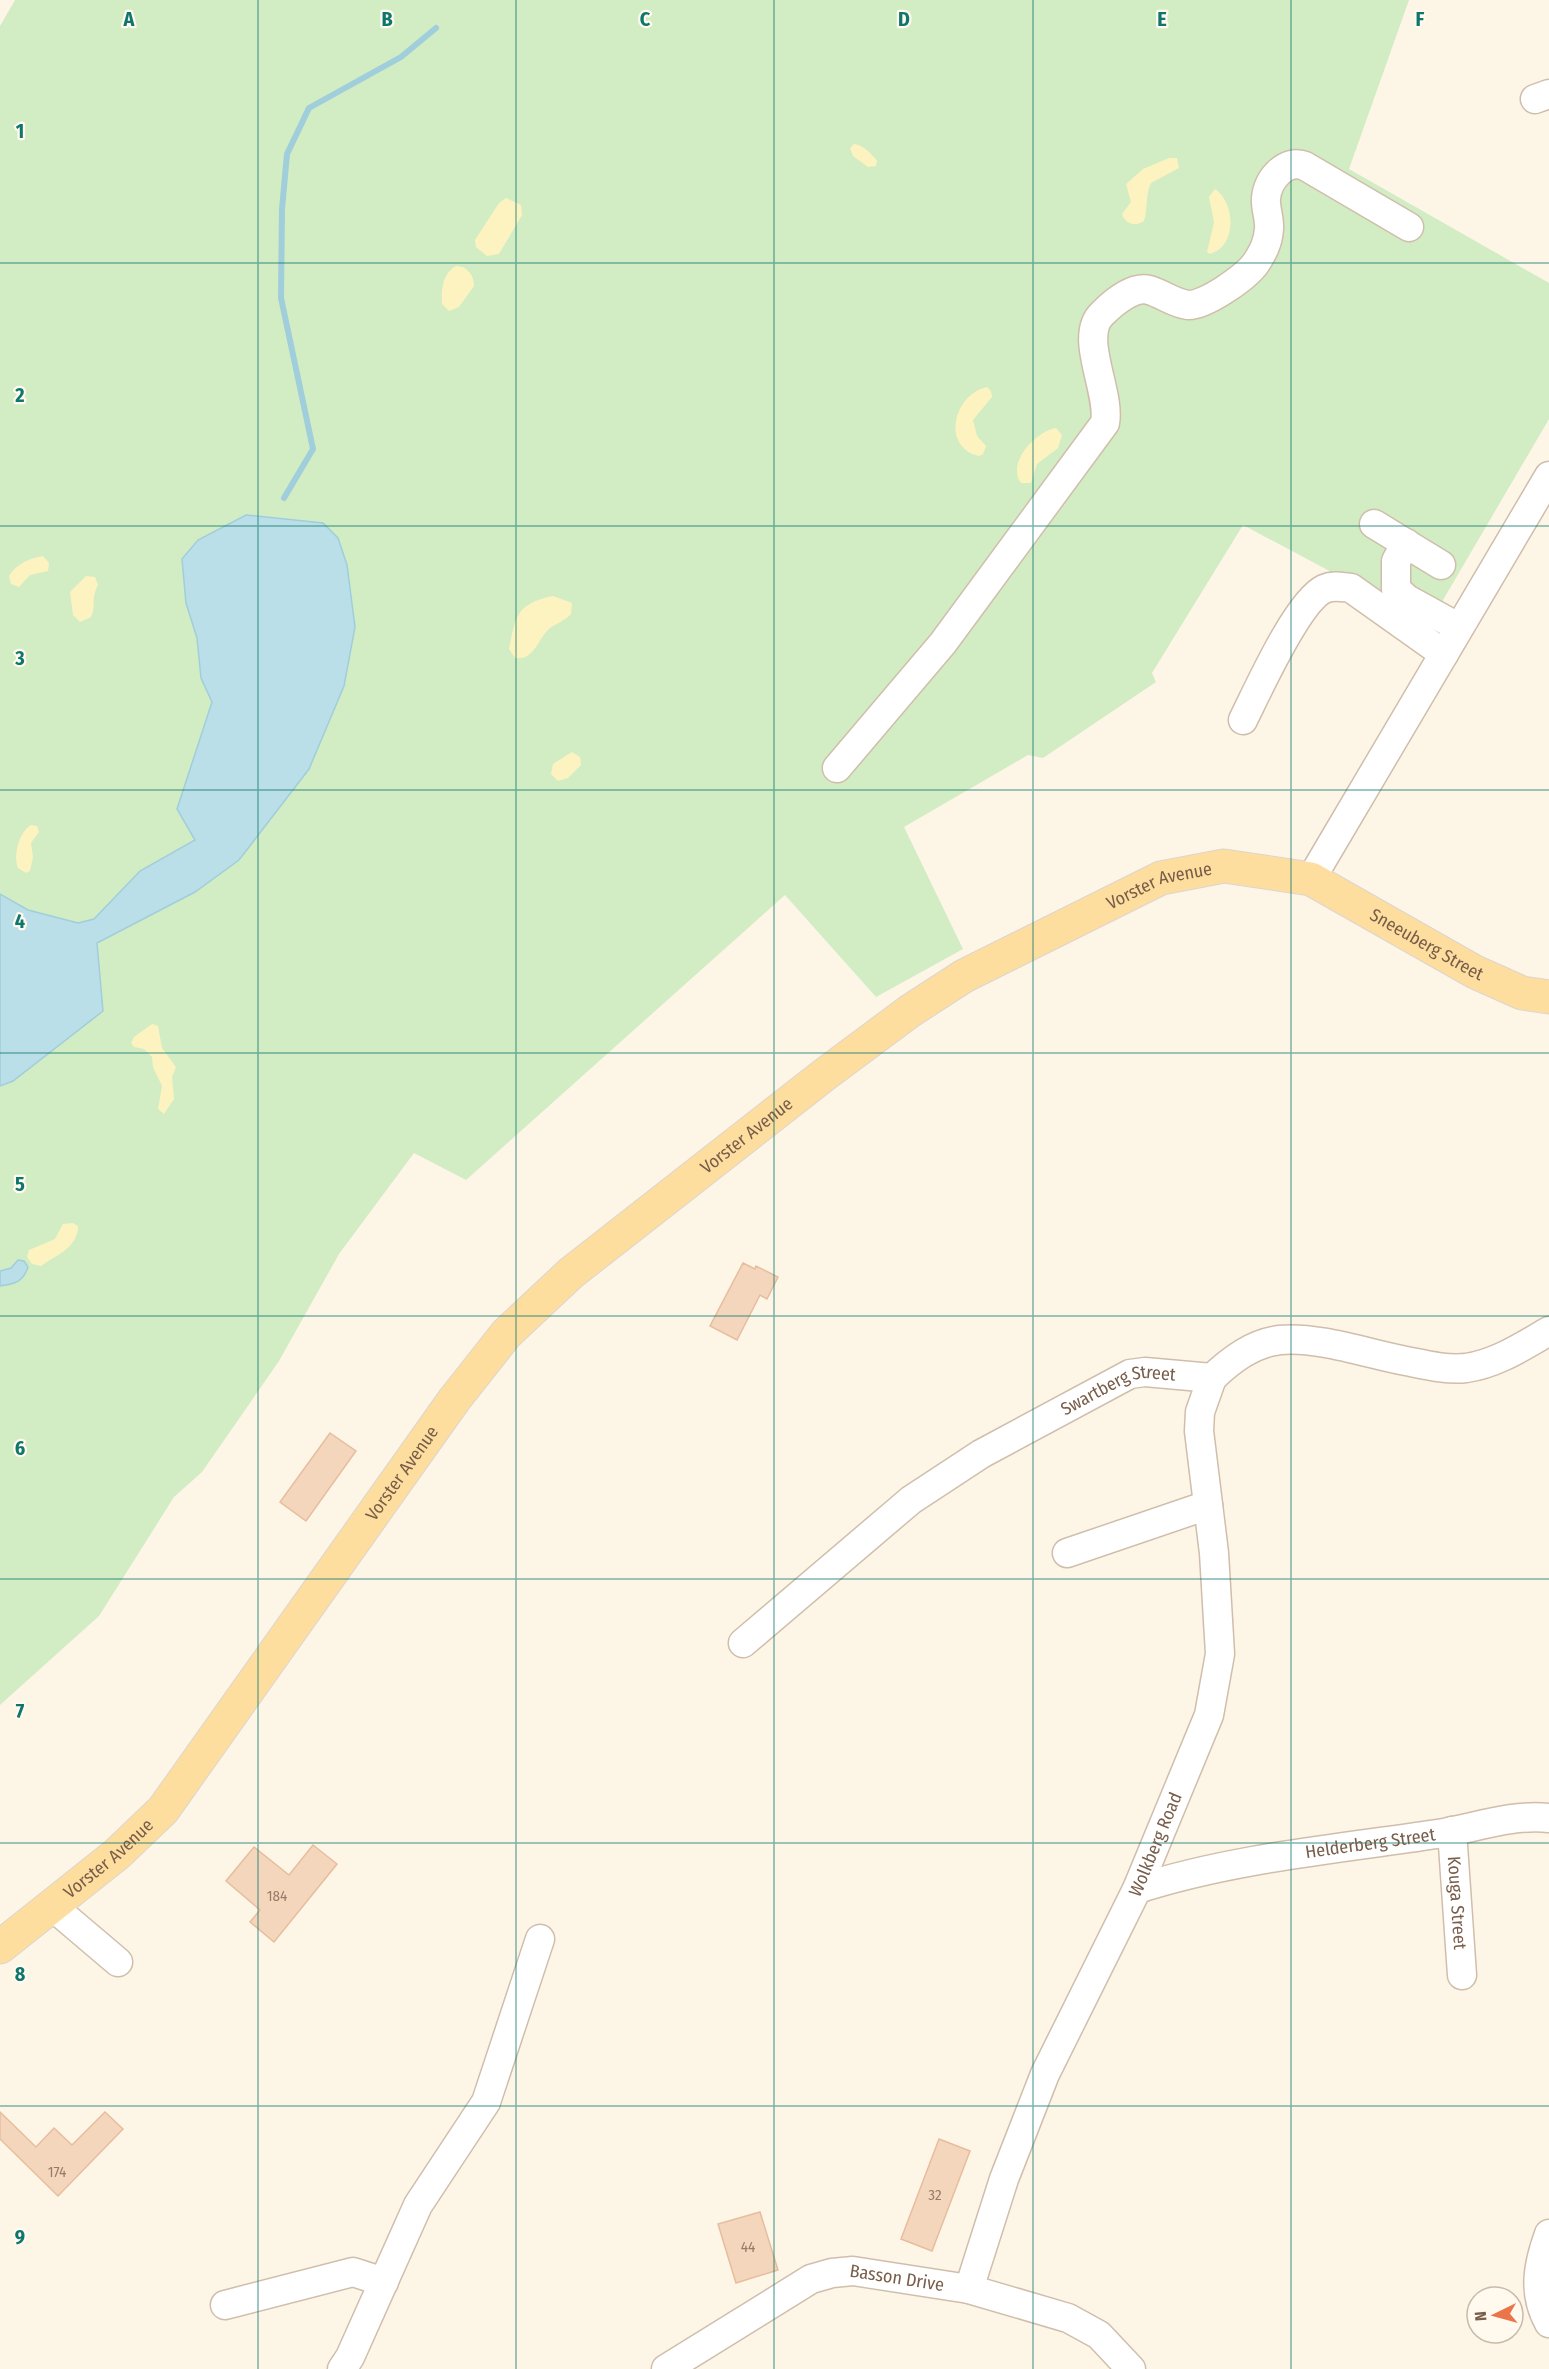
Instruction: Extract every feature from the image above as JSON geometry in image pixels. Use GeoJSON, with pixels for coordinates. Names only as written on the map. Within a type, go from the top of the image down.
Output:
{"type":"FeatureCollection","features":[{"type":"Feature","properties":{"kind":"main road","name":"Vorster Avenue"},"geometry":{"type":"LineString","coordinates":[[0,1947],[125,1847],[163,1810],[474,1372],[537,1304],[580,1266],[824,1075],[910,1011],[964,976],[1161,879],[1224,866],[1311,879]]}},
{"type":"Feature","properties":{"kind":"main road","name":"Sneeuberg Street"},"geometry":{"type":"LineString","coordinates":[[1311,879],[1475,972],[1522,993],[1549,997]]}},
{"type":"Feature","properties":{"kind":"street"},"geometry":{"type":"LineString","coordinates":[[837,768],[944,643],[1105,423],[1108,409],[1092,336],[1097,318],[1113,302],[1148,290],[1174,302],[1190,305],[1209,299],[1250,272],[1265,249],[1269,228],[1266,200],[1268,186],[1286,165],[1298,163],[1305,166],[1409,227]]}},
{"type":"Feature","properties":{"kind":"street"},"geometry":{"type":"LineString","coordinates":[[1311,879],[1549,476]]}},
{"type":"Feature","properties":{"kind":"street"},"geometry":{"type":"LineString","coordinates":[[1374,524],[1441,565]]}},
{"type":"Feature","properties":{"kind":"street"},"geometry":{"type":"LineString","coordinates":[[1406,543],[1396,561],[1396,589],[1407,599],[1458,627]]}},
{"type":"Feature","properties":{"kind":"street"},"geometry":{"type":"LineString","coordinates":[[1243,720],[1275,655],[1296,621],[1321,590],[1333,586],[1351,588],[1444,654]]}},
{"type":"Feature","properties":{"kind":"street"},"geometry":{"type":"LineString","coordinates":[[1212,1377],[1231,1360],[1252,1348],[1280,1341],[1313,1342],[1437,1367],[1465,1368],[1491,1362],[1549,1331]]}},
{"type":"Feature","properties":{"kind":"street","name":"Swartberg Street"},"geometry":{"type":"LineString","coordinates":[[743,1642],[911,1500],[981,1454],[1130,1374],[1145,1372],[1212,1377]]}},
{"type":"Feature","properties":{"kind":"street","name":"Wolkberg Road"},"geometry":{"type":"LineString","coordinates":[[969,2289],[1004,2179],[1045,2074],[1137,1888],[1209,1715],[1220,1654],[1219,1621],[1199,1431],[1200,1412],[1212,1377]]}},
{"type":"Feature","properties":{"kind":"street"},"geometry":{"type":"LineString","coordinates":[[1067,1553],[1208,1505]]}},
{"type":"Feature","properties":{"kind":"street","name":"Helderberg Street"},"geometry":{"type":"LineString","coordinates":[[1137,1888],[1191,1871],[1452,1832],[1522,1816],[1549,1818]]}},
{"type":"Feature","properties":{"kind":"street","name":"Kouga Street"},"geometry":{"type":"LineString","coordinates":[[1452,1832],[1462,1975]]}},
{"type":"Feature","properties":{"kind":"street"},"geometry":{"type":"LineString","coordinates":[[1150,1857],[1191,1871]]}},
{"type":"Feature","properties":{"kind":"street"},"geometry":{"type":"LineString","coordinates":[[52,1906],[118,1962]]}},
{"type":"Feature","properties":{"kind":"street"},"geometry":{"type":"LineString","coordinates":[[342,2369],[418,2205],[486,2102],[540,1939]]}},
{"type":"Feature","properties":{"kind":"street"},"geometry":{"type":"LineString","coordinates":[[1549,2234],[1539,2262],[1537,2284],[1549,2323]]}},
{"type":"Feature","properties":{"kind":"street","name":"Basson Drive"},"geometry":{"type":"LineString","coordinates":[[666,2369],[811,2279],[832,2273],[853,2271],[969,2289],[1068,2318],[1099,2335],[1131,2369]]}},
{"type":"Feature","properties":{"kind":"street"},"geometry":{"type":"LineString","coordinates":[[225,2305],[353,2272],[384,2282]]}},
{"type":"Feature","properties":{"kind":"green space"},"geometry":{"type":"Polygon","coordinates":[[[15,0],[1409,0],[1349,169],[1549,283],[1549,419],[1429,624],[1243,525],[1152,673],[1156,682],[1043,758],[1028,755],[904,827],[963,949],[876,997],[785,895],[466,1180],[414,1153],[339,1254],[279,1361],[202,1472],[174,1497],[99,1616],[0,1705],[0,26],[15,0]]]}},
{"type":"Feature","properties":{"kind":"sand"},"geometry":{"type":"Polygon","coordinates":[[[854,144],[870,153],[877,161],[876,166],[868,167],[853,156],[850,148],[854,144]]]}},
{"type":"Feature","properties":{"kind":"sand"},"geometry":{"type":"Polygon","coordinates":[[[1169,158],[1177,158],[1179,168],[1151,183],[1144,221],[1138,224],[1128,222],[1122,214],[1131,202],[1126,184],[1143,169],[1169,158]]]}},
{"type":"Feature","properties":{"kind":"sand"},"geometry":{"type":"Polygon","coordinates":[[[1215,189],[1227,204],[1230,223],[1225,242],[1210,254],[1207,252],[1214,222],[1209,197],[1215,189]]]}},
{"type":"Feature","properties":{"kind":"sand"},"geometry":{"type":"Polygon","coordinates":[[[506,198],[521,205],[522,215],[499,254],[487,256],[476,247],[475,240],[499,203],[506,198]]]}},
{"type":"Feature","properties":{"kind":"sand"},"geometry":{"type":"Polygon","coordinates":[[[456,266],[469,272],[474,286],[459,307],[449,311],[442,304],[442,288],[448,273],[456,266]]]}},
{"type":"Feature","properties":{"kind":"sand"},"geometry":{"type":"Polygon","coordinates":[[[987,387],[992,397],[973,420],[977,436],[986,446],[983,454],[979,456],[967,451],[960,443],[956,433],[956,422],[959,410],[966,400],[975,392],[987,387]]]}},
{"type":"Feature","properties":{"kind":"sand"},"geometry":{"type":"Polygon","coordinates":[[[1056,428],[1062,435],[1058,448],[1037,464],[1031,483],[1021,483],[1017,475],[1017,466],[1025,449],[1040,435],[1056,428]]]}},
{"type":"Feature","properties":{"kind":"sand"},"geometry":{"type":"Polygon","coordinates":[[[43,556],[49,563],[48,571],[30,575],[19,587],[11,584],[9,576],[15,568],[28,560],[43,556]]]}},
{"type":"Feature","properties":{"kind":"sand"},"geometry":{"type":"Polygon","coordinates":[[[86,576],[95,577],[98,585],[91,617],[80,622],[73,615],[70,592],[86,576]]]}},
{"type":"Feature","properties":{"kind":"sand"},"geometry":{"type":"Polygon","coordinates":[[[553,596],[572,603],[571,614],[549,629],[530,654],[526,657],[515,658],[509,649],[513,628],[519,614],[531,603],[553,596]]]}},
{"type":"Feature","properties":{"kind":"sand"},"geometry":{"type":"Polygon","coordinates":[[[572,752],[580,757],[581,765],[568,778],[558,781],[551,774],[553,764],[572,752]]]}},
{"type":"Feature","properties":{"kind":"sand"},"geometry":{"type":"Polygon","coordinates":[[[31,825],[37,826],[39,832],[31,843],[33,857],[30,871],[26,873],[18,868],[16,857],[20,838],[31,825]]]}},
{"type":"Feature","properties":{"kind":"sand"},"geometry":{"type":"Polygon","coordinates":[[[152,1024],[158,1026],[162,1048],[176,1067],[172,1077],[174,1099],[164,1114],[158,1109],[162,1086],[153,1067],[152,1057],[144,1049],[134,1047],[131,1043],[134,1037],[152,1024]]]}},
{"type":"Feature","properties":{"kind":"sand"},"geometry":{"type":"Polygon","coordinates":[[[73,1223],[78,1226],[77,1234],[70,1245],[41,1266],[32,1264],[27,1257],[29,1250],[55,1239],[63,1224],[73,1223]]]}},
{"type":"Feature","properties":{"kind":"water"},"geometry":{"type":"Polygon","coordinates":[[[246,515],[323,523],[338,538],[347,565],[355,627],[344,686],[309,769],[239,860],[195,892],[97,943],[103,1011],[13,1081],[0,1086],[0,894],[28,910],[78,923],[94,919],[140,871],[195,840],[177,809],[212,702],[201,678],[197,638],[186,603],[182,559],[198,540],[246,515]]]}},
{"type":"Feature","properties":{"kind":"water"},"geometry":{"type":"Polygon","coordinates":[[[18,1260],[24,1261],[28,1267],[24,1276],[14,1283],[0,1286],[0,1271],[11,1268],[18,1260]]]}},
{"type":"Feature","properties":{"kind":"building"},"geometry":{"type":"Polygon","coordinates":[[[743,1263],[755,1269],[756,1266],[778,1277],[767,1299],[760,1295],[737,1340],[710,1326],[743,1263]]]}},
{"type":"Feature","properties":{"kind":"building"},"geometry":{"type":"Polygon","coordinates":[[[330,1433],[356,1451],[306,1521],[280,1502],[330,1433]]]}},
{"type":"Feature","properties":{"kind":"building"},"geometry":{"type":"Polygon","coordinates":[[[313,1845],[337,1864],[274,1942],[250,1922],[260,1910],[226,1881],[254,1847],[289,1875],[313,1845]]]}},
{"type":"Feature","properties":{"kind":"building"},"geometry":{"type":"Polygon","coordinates":[[[0,2112],[36,2147],[54,2128],[72,2145],[105,2112],[123,2129],[58,2196],[0,2139],[0,2112]]]}},
{"type":"Feature","properties":{"kind":"building"},"geometry":{"type":"Polygon","coordinates":[[[939,2139],[970,2151],[932,2251],[901,2239],[939,2139]]]}},
{"type":"Feature","properties":{"kind":"building"},"geometry":{"type":"Polygon","coordinates":[[[760,2212],[778,2270],[736,2283],[718,2224],[760,2212]]]}},
{"type":"Feature","properties":{"kind":"waterway"},"geometry":{"type":"LineString","coordinates":[[284,498],[313,449],[281,298],[282,209],[287,154],[309,108],[401,57],[436,28]]}}]}
